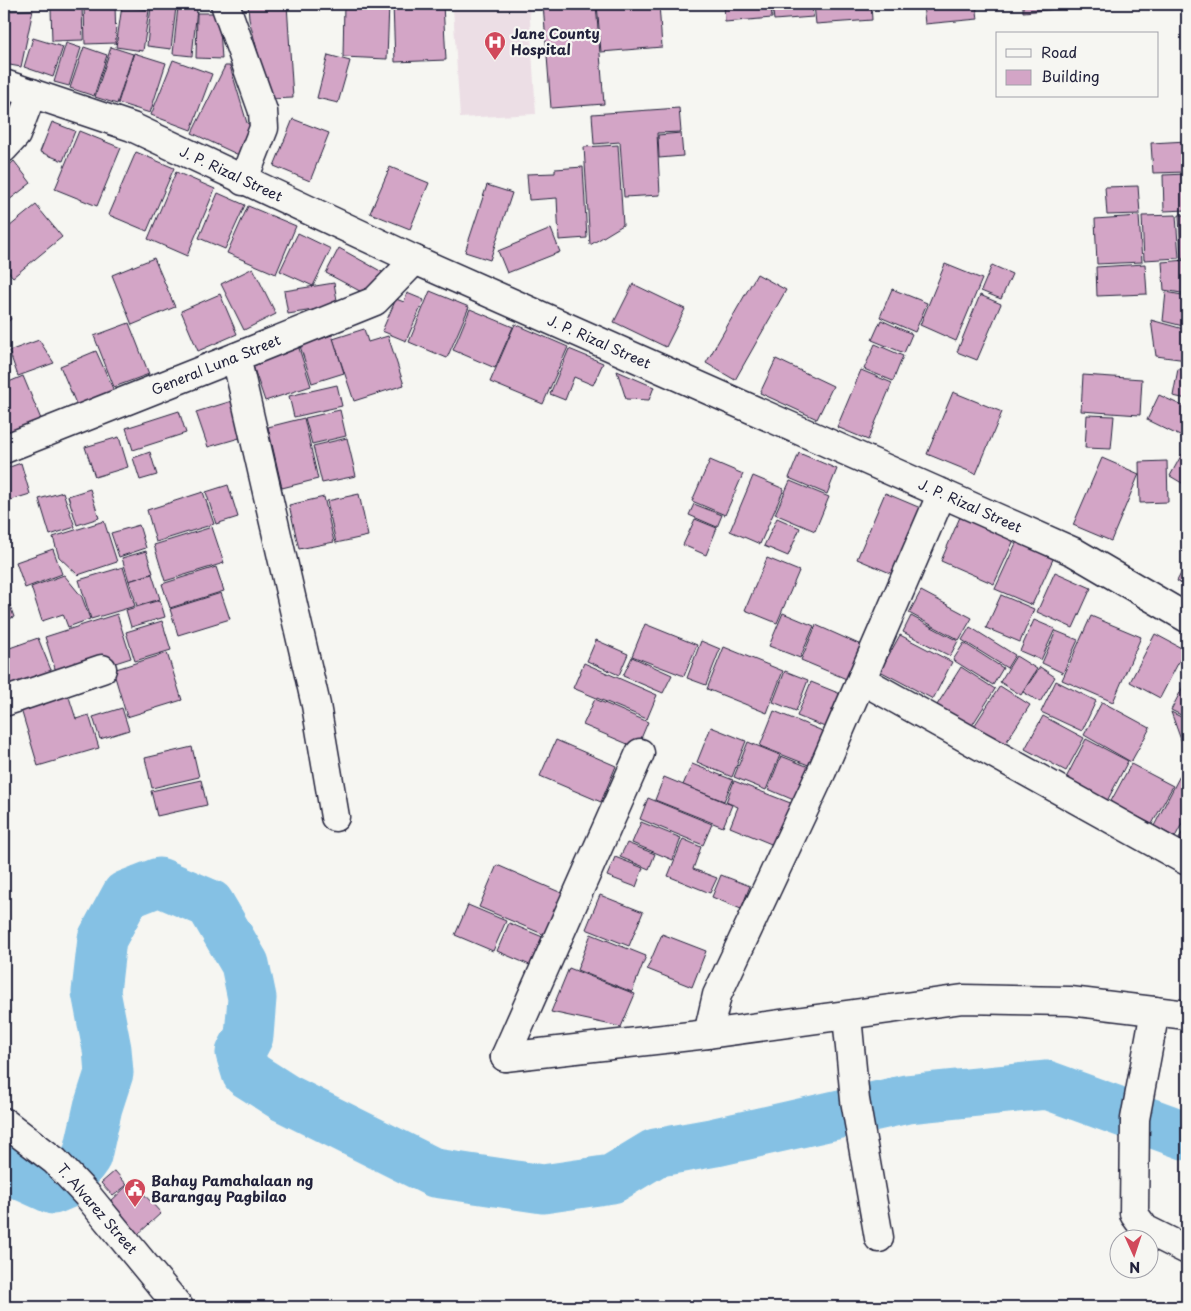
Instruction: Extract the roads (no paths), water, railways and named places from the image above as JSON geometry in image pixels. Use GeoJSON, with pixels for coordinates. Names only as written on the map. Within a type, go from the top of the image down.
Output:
{"type":"FeatureCollection","features":[{"type":"Feature","properties":{"kind":"street"},"geometry":{"type":"LineString","coordinates":[[225,4],[263,111],[264,128],[243,180]]}},
{"type":"Feature","properties":{"kind":"street","name":"J. P. Rizal Street"},"geometry":{"type":"LineString","coordinates":[[4,84],[132,127],[415,260],[1074,552],[1187,618]]}},
{"type":"Feature","properties":{"kind":"street"},"geometry":{"type":"LineString","coordinates":[[4,148],[16,135],[32,93]]}},
{"type":"Feature","properties":{"kind":"street","name":"General Luna Street"},"geometry":{"type":"LineString","coordinates":[[4,449],[375,301],[415,260]]}},
{"type":"Feature","properties":{"kind":"street"},"geometry":{"type":"LineString","coordinates":[[236,357],[316,706],[335,818]]}},
{"type":"Feature","properties":{"kind":"street"},"geometry":{"type":"LineString","coordinates":[[708,1034],[718,995],[822,772],[942,493]]}},
{"type":"Feature","properties":{"kind":"street"},"geometry":{"type":"LineString","coordinates":[[4,702],[102,669]]}},
{"type":"Feature","properties":{"kind":"street"},"geometry":{"type":"LineString","coordinates":[[862,680],[1187,861]]}},
{"type":"Feature","properties":{"kind":"street"},"geometry":{"type":"LineString","coordinates":[[640,753],[505,1057],[708,1034],[963,999],[1070,1001],[1187,1015]]}},
{"type":"Feature","properties":{"kind":"street"},"geometry":{"type":"LineString","coordinates":[[1155,1011],[1137,1111],[1134,1214],[1145,1229],[1187,1250]]}},
{"type":"Feature","properties":{"kind":"street"},"geometry":{"type":"LineString","coordinates":[[847,1016],[855,1100],[879,1238]]}},
{"type":"Feature","properties":{"kind":"street","name":"T. Alvarez Street"},"geometry":{"type":"LineString","coordinates":[[4,1122],[55,1161],[87,1195],[179,1307]]}},
{"type":"Feature","properties":{"kind":"waterway"},"geometry":{"type":"LineString","coordinates":[[4,1154],[22,1176],[53,1190],[67,1184],[87,1156],[98,1107],[109,1073],[107,1049],[96,992],[102,939],[126,895],[159,882],[210,904],[245,964],[252,998],[249,1036],[240,1053],[246,1073],[285,1098],[435,1173],[543,1189],[612,1179],[655,1153],[716,1142],[907,1099],[1047,1085],[1187,1136]]}},
{"type":"Feature","properties":{"kind":"place","name":"Jane County Hospital"},"geometry":{"type":"Point","coordinates":[495,61]}},
{"type":"Feature","properties":{"kind":"place","name":"Bahay Pamahalaan ng Barangay Pagbilao"},"geometry":{"type":"Point","coordinates":[135,1208]}}]}
